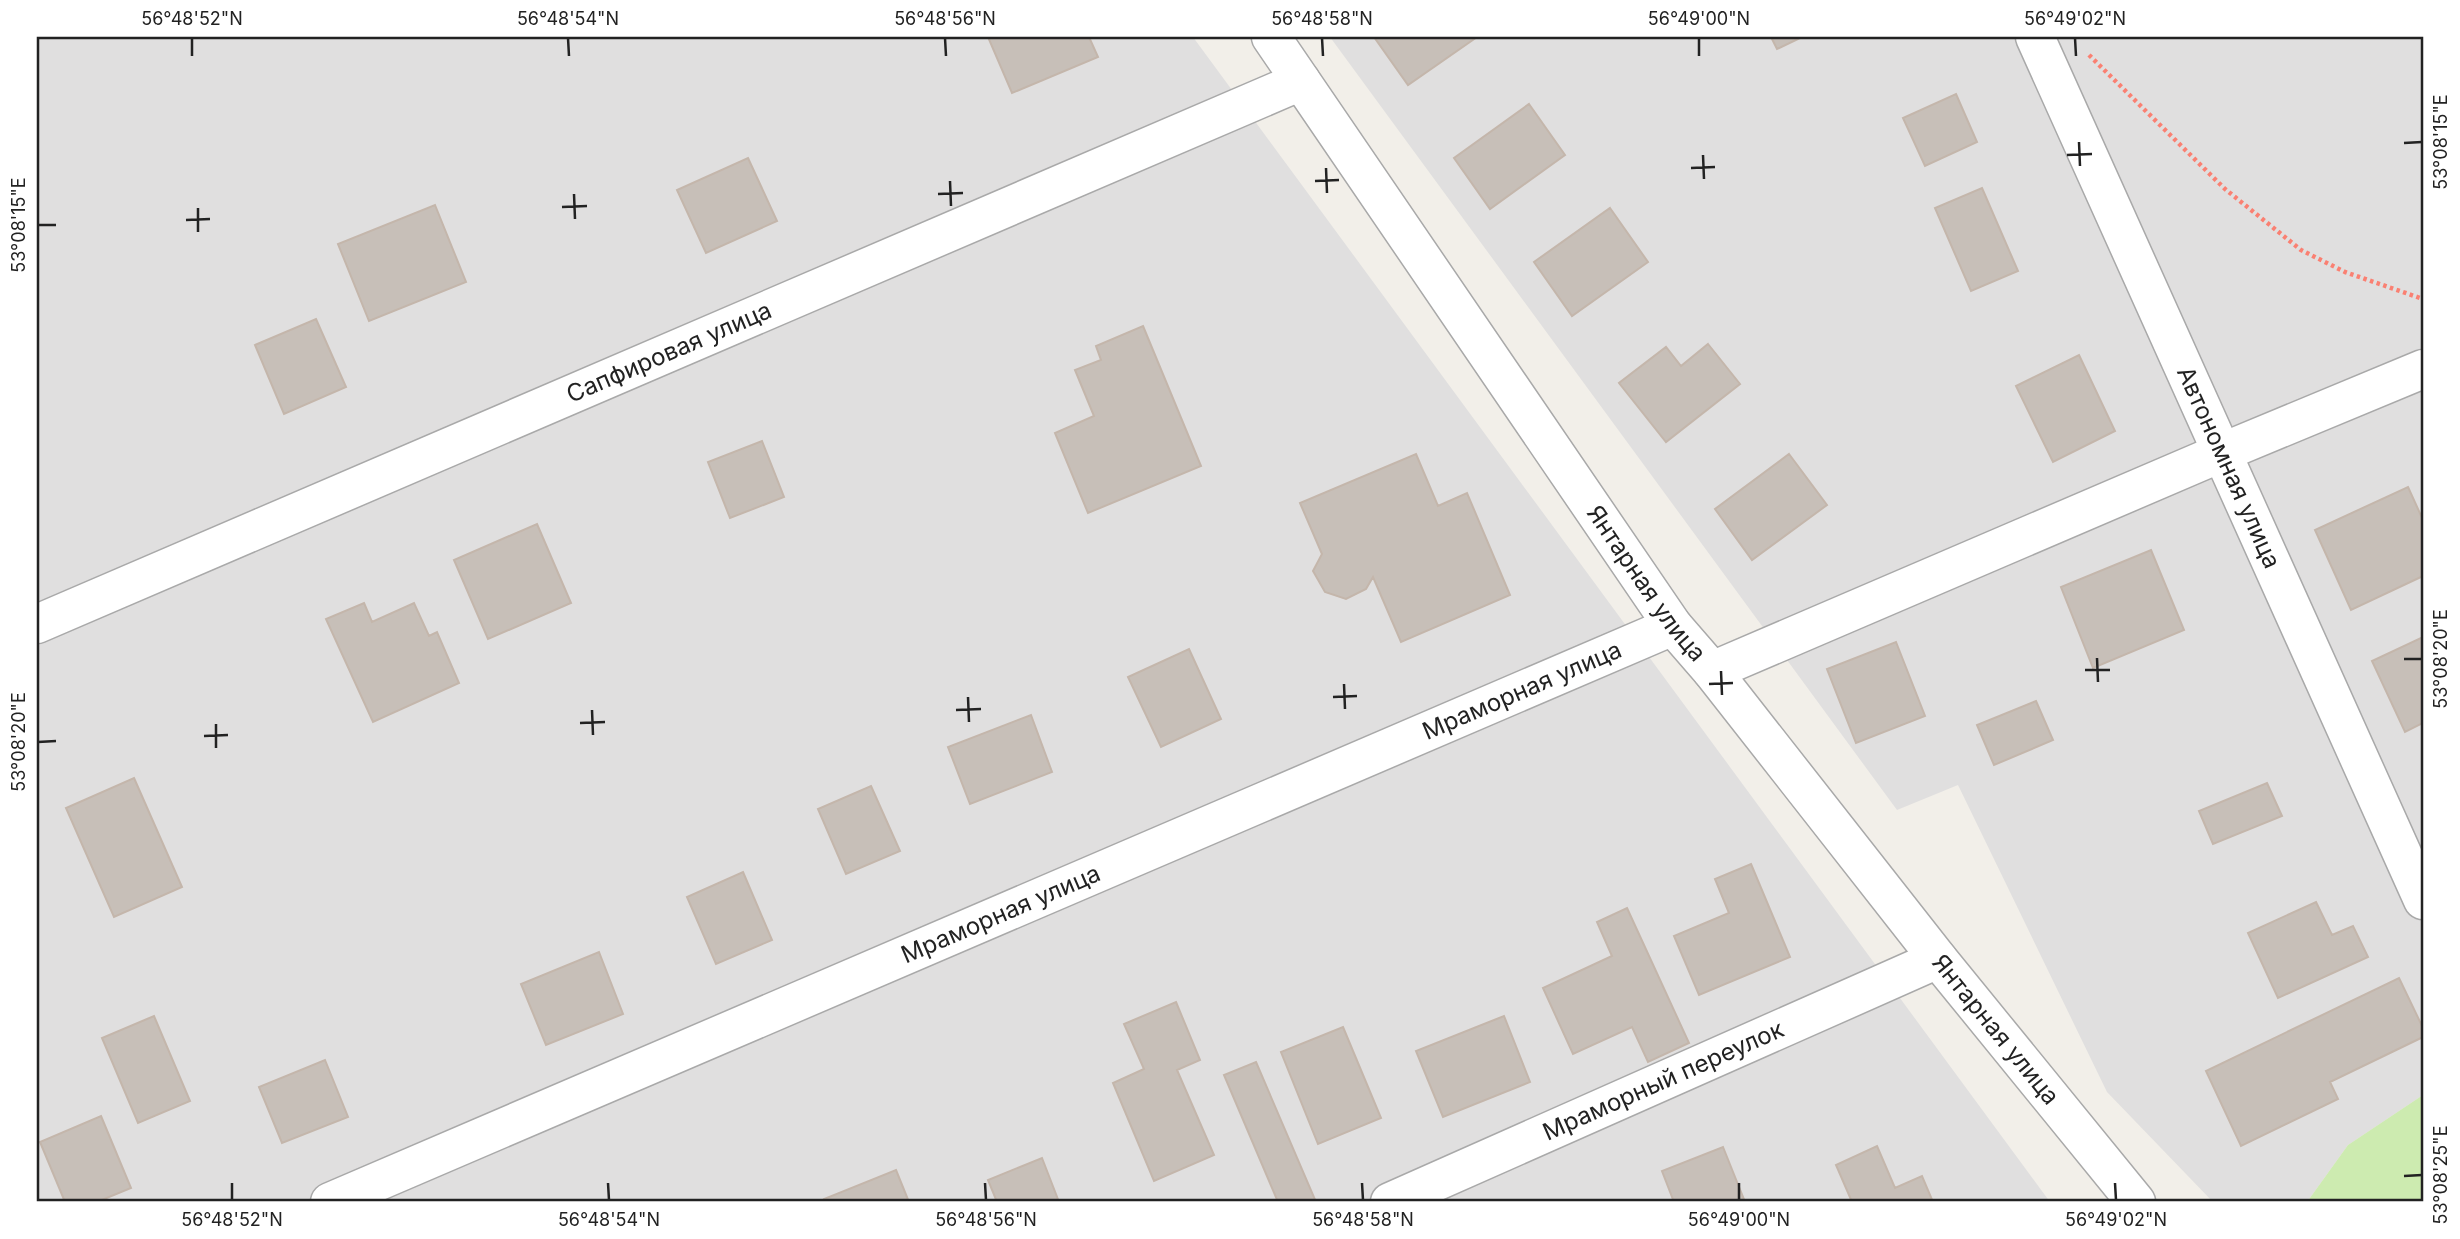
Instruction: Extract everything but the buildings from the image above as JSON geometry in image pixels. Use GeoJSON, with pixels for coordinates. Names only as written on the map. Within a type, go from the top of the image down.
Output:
{"type":"FeatureCollection","features":[{"type":"Feature","properties":{"kind":"street","name":"Янтарная улица"},"geometry":{"type":"LineString","coordinates":[[1271,37],[1673,626],[1712,671],[1938,959],[2136,1202]]}},
{"type":"Feature","properties":{"kind":"street","name":"Автономная улица"},"geometry":{"type":"LineString","coordinates":[[2035,37],[2423,901]]}},
{"type":"Feature","properties":{"kind":"street","name":"Сапфировая улица"},"geometry":{"type":"LineString","coordinates":[[37,624],[1301,80]]}},
{"type":"Feature","properties":{"kind":"street"},"geometry":{"type":"LineString","coordinates":[[1712,671],[2423,369]]}},
{"type":"Feature","properties":{"kind":"street","name":"Мраморная улица"},"geometry":{"type":"LineString","coordinates":[[330,1202],[1673,626]]}},
{"type":"Feature","properties":{"kind":"street","name":"Мраморный переулок"},"geometry":{"type":"LineString","coordinates":[[1390,1202],[1938,959]]}},
{"type":"Feature","properties":{"kind":"path"},"geometry":{"type":"LineString","coordinates":[[2084,51],[2225,189],[2301,250],[2345,272],[2423,299]]}},
{"type":"Feature","properties":{"kind":"shaded area"},"geometry":{"type":"Polygon","coordinates":[[[37,37],[1193,37],[2050,1202],[37,1202],[37,37]]]}},
{"type":"Feature","properties":{"kind":"shaded area"},"geometry":{"type":"Polygon","coordinates":[[[1330,37],[2423,37],[2423,1095],[2348,1145],[2307,1202],[2213,1202],[2107,1092],[1958,785],[1897,810],[1330,37]]]}},
{"type":"Feature","properties":{"kind":"green space"},"geometry":{"type":"Polygon","coordinates":[[[2423,1095],[2423,1202],[2307,1202],[2348,1145],[2423,1095]]]}}]}
